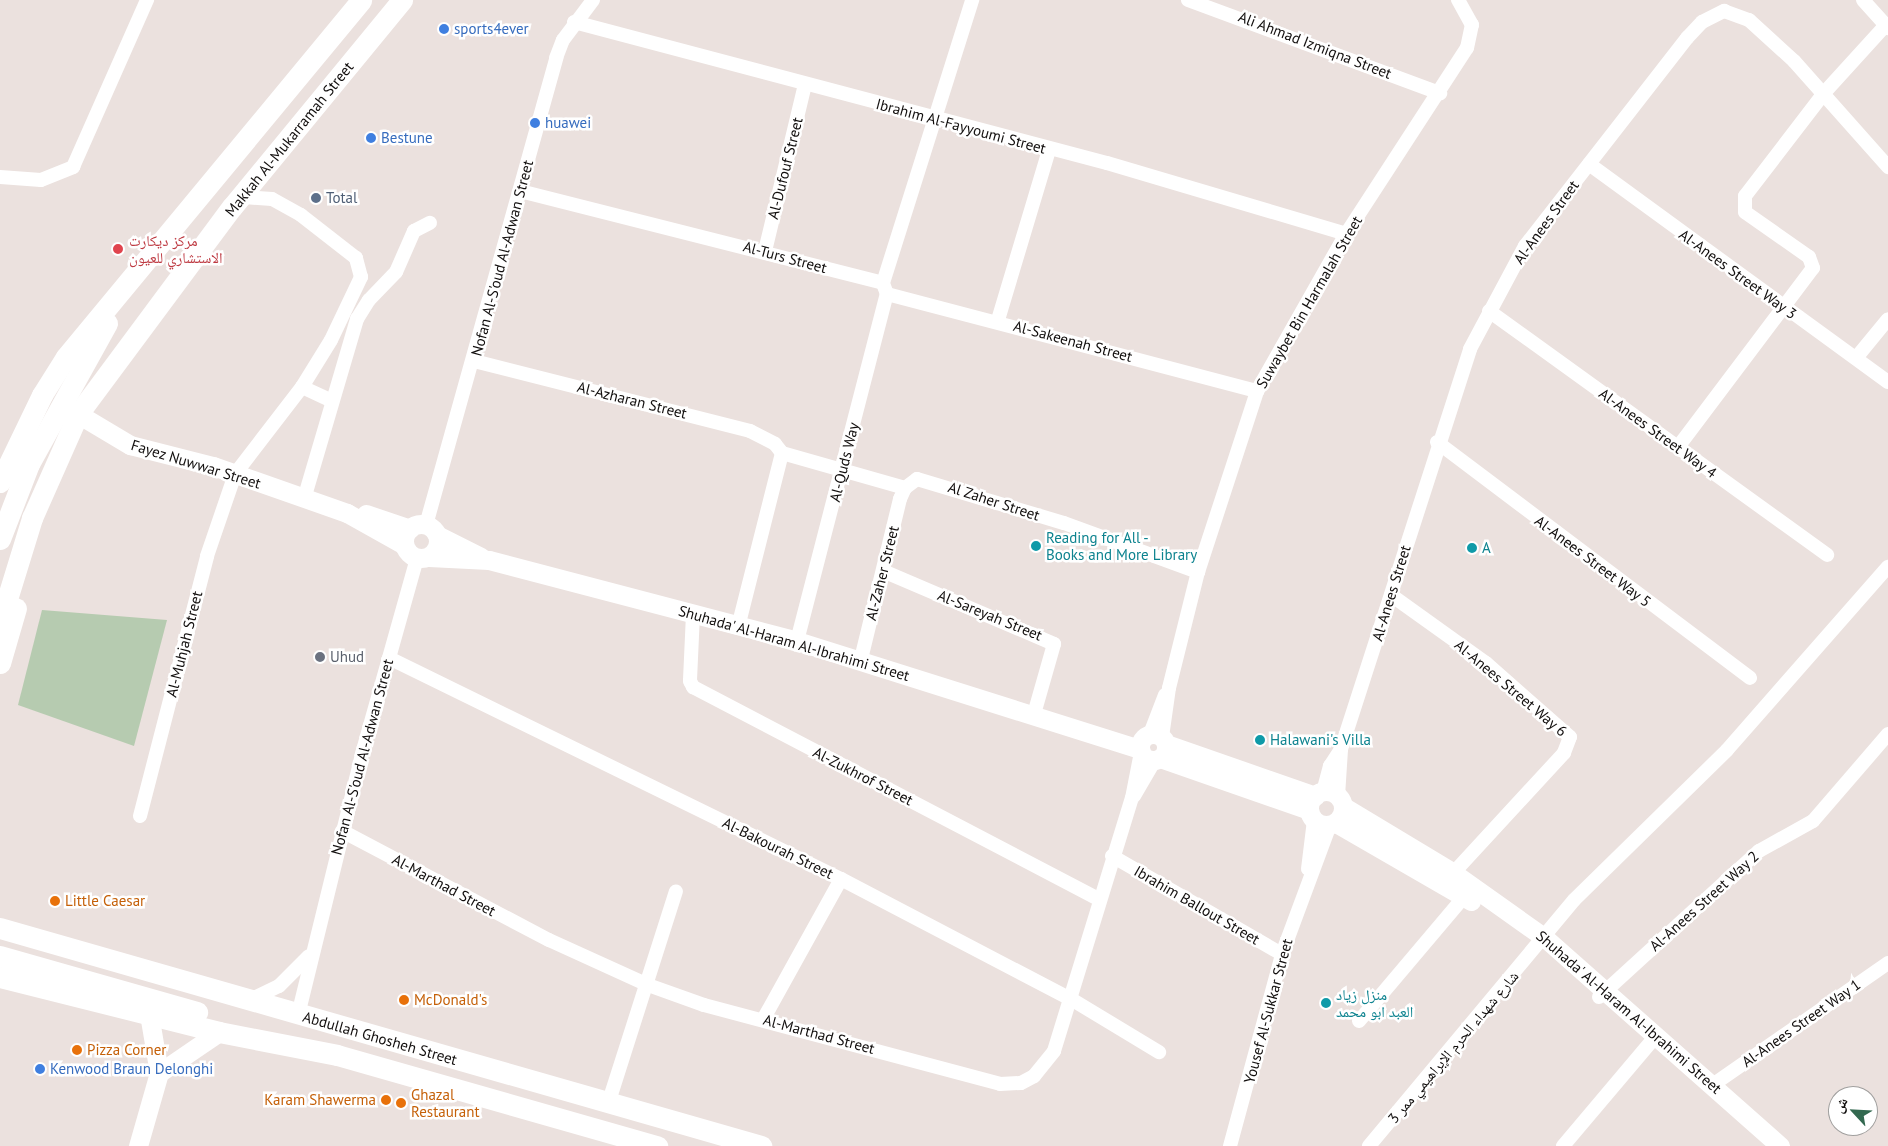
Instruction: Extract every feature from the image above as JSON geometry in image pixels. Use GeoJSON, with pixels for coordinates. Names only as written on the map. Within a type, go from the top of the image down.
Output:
{"type":"FeatureCollection","features":[{"type":"Feature","properties":{"kind":"main road"},"geometry":{"type":"LineString","coordinates":[[0,482],[57,370],[361,0]]}},
{"type":"Feature","properties":{"kind":"main road","name":"Makkah Al-Mukarramah Street"},"geometry":{"type":"LineString","coordinates":[[0,622],[69,407],[106,370],[241,197],[402,0]]}},
{"type":"Feature","properties":{"kind":"main road"},"geometry":{"type":"LineString","coordinates":[[0,538],[29,464],[69,407],[147,259]]}},
{"type":"Feature","properties":{"kind":"main road"},"geometry":{"type":"LineString","coordinates":[[0,663],[32,547],[32,518]]}},
{"type":"Feature","properties":{"kind":"main road","name":"Abdullah Ghosheh Street"},"geometry":{"type":"LineString","coordinates":[[0,928],[250,1000],[298,1016],[609,1101],[761,1146]]}},
{"type":"Feature","properties":{"kind":"main road"},"geometry":{"type":"LineString","coordinates":[[31,986],[21,972],[20,958],[39,940]]}},
{"type":"Feature","properties":{"kind":"main road"},"geometry":{"type":"LineString","coordinates":[[0,956],[191,1010],[337,1055]]}},
{"type":"Feature","properties":{"kind":"main road","name":"Abdullah Ghosheh Street"},"geometry":{"type":"LineString","coordinates":[[0,977],[218,1032],[337,1055],[658,1146]]}},
{"type":"Feature","properties":{"kind":"street"},"geometry":{"type":"LineString","coordinates":[[0,177],[41,180],[73,167],[147,0]]}},
{"type":"Feature","properties":{"kind":"street","name":"Nofan Al-S'oud Al-Adwan Street"},"geometry":{"type":"LineString","coordinates":[[298,1016],[310,956],[342,831],[421,541],[474,361],[556,58],[574,22],[593,0]]}},
{"type":"Feature","properties":{"kind":"street"},"geometry":{"type":"LineString","coordinates":[[885,289],[933,120],[972,0]]}},
{"type":"Feature","properties":{"kind":"street","name":"Ali Ahmad Izmiqna Street"},"geometry":{"type":"LineString","coordinates":[[1188,0],[1217,4],[1440,93]]}},
{"type":"Feature","properties":{"kind":"street","name":"Suwaybet Bin Harmalah Street"},"geometry":{"type":"LineString","coordinates":[[1152,746],[1169,688],[1198,572],[1257,392],[1346,234],[1440,93],[1472,35],[1469,15],[1458,0]]}},
{"type":"Feature","properties":{"kind":"street"},"geometry":{"type":"LineString","coordinates":[[1678,447],[1786,308],[1814,262],[1751,216],[1742,204],[1824,93],[1887,27],[1863,0]]}},
{"type":"Feature","properties":{"kind":"street","name":"Al-Anees Street"},"geometry":{"type":"LineString","coordinates":[[1326,809],[1341,749],[1391,595],[1437,442],[1470,349],[1525,246],[1687,38],[1702,22],[1724,11],[1755,25],[1824,93],[1888,167]]}},
{"type":"Feature","properties":{"kind":"street","name":"Ibrahim Al-Fayyoumi Street"},"geometry":{"type":"LineString","coordinates":[[574,22],[1049,150],[1346,234]]}},
{"type":"Feature","properties":{"kind":"street","name":"Al-Dufouf Street"},"geometry":{"type":"LineString","coordinates":[[765,251],[805,84]]}},
{"type":"Feature","properties":{"kind":"street"},"geometry":{"type":"LineString","coordinates":[[998,320],[1049,150]]}},
{"type":"Feature","properties":{"kind":"street","name":"Al-Anees Street Way 3"},"geometry":{"type":"LineString","coordinates":[[1589,164],[1888,382]]}},
{"type":"Feature","properties":{"kind":"street","name":"Al-Turs Street"},"geometry":{"type":"LineString","coordinates":[[520,190],[765,251],[885,289]]}},
{"type":"Feature","properties":{"kind":"street","name":"Al-Muhjah Street"},"geometry":{"type":"LineString","coordinates":[[140,816],[207,556],[235,474],[302,386],[346,312],[361,277],[360,264],[352,252],[282,203],[241,197]]}},
{"type":"Feature","properties":{"kind":"street"},"geometry":{"type":"LineString","coordinates":[[304,499],[332,401],[362,309],[396,272],[414,231],[430,223]]}},
{"type":"Feature","properties":{"kind":"street","name":"Al-Sakeenah Street"},"geometry":{"type":"LineString","coordinates":[[885,289],[1257,392]]}},
{"type":"Feature","properties":{"kind":"street","name":"Al-Quds Way"},"geometry":{"type":"LineString","coordinates":[[797,641],[842,470],[885,289]]}},
{"type":"Feature","properties":{"kind":"street","name":"Al-Anees Street Way 4"},"geometry":{"type":"LineString","coordinates":[[1489,311],[1827,555]]}},
{"type":"Feature","properties":{"kind":"street"},"geometry":{"type":"LineString","coordinates":[[1856,358],[1888,319]]}},
{"type":"Feature","properties":{"kind":"street","name":"Al-Azharan Street"},"geometry":{"type":"LineString","coordinates":[[474,361],[750,432],[775,444],[782,453],[905,488]]}},
{"type":"Feature","properties":{"kind":"street"},"geometry":{"type":"LineString","coordinates":[[302,386],[332,401]]}},
{"type":"Feature","properties":{"kind":"street","name":"Fayez Nuwwar Street"},"geometry":{"type":"LineString","coordinates":[[69,407],[130,445],[235,474],[421,541]]}},
{"type":"Feature","properties":{"kind":"street","name":"Al-Anees Street Way 5"},"geometry":{"type":"LineString","coordinates":[[1437,442],[1750,678]]}},
{"type":"Feature","properties":{"kind":"street"},"geometry":{"type":"LineString","coordinates":[[738,627],[782,453]]}},
{"type":"Feature","properties":{"kind":"street","name":"Al Zaher Street"},"geometry":{"type":"LineString","coordinates":[[905,488],[917,479],[926,479],[1198,572]]}},
{"type":"Feature","properties":{"kind":"street","name":"Al-Zaher Street"},"geometry":{"type":"LineString","coordinates":[[861,659],[905,488]]}},
{"type":"Feature","properties":{"kind":"street","name":"Shuhada' Al-Haram Al-Ibrahimi Street"},"geometry":{"type":"LineString","coordinates":[[421,541],[861,659],[1097,733],[1152,746],[1326,809],[1448,878],[1541,942],[1714,1084],[1780,1146]]}},
{"type":"Feature","properties":{"kind":"street","name":"شارع شهداء الحرم الإبراهيمي ممر 3"},"geometry":{"type":"LineString","coordinates":[[1369,1146],[1541,942],[1574,900],[1726,750],[1888,567]]}},
{"type":"Feature","properties":{"kind":"street","name":"Al-Sareyah Street"},"geometry":{"type":"LineString","coordinates":[[883,571],[1054,644],[1034,714]]}},
{"type":"Feature","properties":{"kind":"street","name":"Al-Anees Street Way 6"},"geometry":{"type":"LineString","coordinates":[[1391,595],[1486,663],[1570,737],[1564,754],[1448,878]]}},
{"type":"Feature","properties":{"kind":"street","name":"Al-Zukhrof Street"},"geometry":{"type":"LineString","coordinates":[[693,614],[690,681],[693,687],[1099,899]]}},
{"type":"Feature","properties":{"kind":"street","name":"Al-Bakourah Street"},"geometry":{"type":"LineString","coordinates":[[389,658],[841,879],[1071,999],[1159,1052]]}},
{"type":"Feature","properties":{"kind":"street","name":"Al-Anees Street Way 2"},"geometry":{"type":"LineString","coordinates":[[1603,993],[1758,851],[1813,821],[1888,734]]}},
{"type":"Feature","properties":{"kind":"street","name":"Al-Marthad Street"},"geometry":{"type":"LineString","coordinates":[[342,831],[549,940],[648,985],[1007,1084],[1021,1083],[1043,1067],[1054,1051],[1112,856],[1152,746]]}},
{"type":"Feature","properties":{"kind":"street","name":"Yousef Al-Sukkar Street"},"geometry":{"type":"LineString","coordinates":[[1230,1146],[1282,954],[1307,877],[1326,809]]}},
{"type":"Feature","properties":{"kind":"street","name":"Ibrahim Ballout Street"},"geometry":{"type":"LineString","coordinates":[[1112,856],[1282,954]]}},
{"type":"Feature","properties":{"kind":"street"},"geometry":{"type":"LineString","coordinates":[[764,1018],[841,879]]}},
{"type":"Feature","properties":{"kind":"street"},"geometry":{"type":"LineString","coordinates":[[609,1101],[648,985],[676,891]]}},
{"type":"Feature","properties":{"kind":"street"},"geometry":{"type":"LineString","coordinates":[[1359,1021],[1469,891]]}},
{"type":"Feature","properties":{"kind":"street"},"geometry":{"type":"LineString","coordinates":[[250,1000],[279,986],[310,956]]}},
{"type":"Feature","properties":{"kind":"street","name":"Al-Anees Street Way 1"},"geometry":{"type":"LineString","coordinates":[[1714,1084],[1888,963]]}},
{"type":"Feature","properties":{"kind":"street","name":"Shuhada' Al-Haram Al-Ibrahimi Street"},"geometry":{"type":"LineString","coordinates":[[1603,993],[1650,1043],[1762,1146]]}},
{"type":"Feature","properties":{"kind":"street"},"geometry":{"type":"LineString","coordinates":[[138,1146],[159,1072],[149,1014]]}},
{"type":"Feature","properties":{"kind":"street"},"geometry":{"type":"LineString","coordinates":[[159,1072],[218,1032]]}},
{"type":"Feature","properties":{"kind":"street"},"geometry":{"type":"LineString","coordinates":[[1563,1146],[1650,1043]]}},
{"type":"Feature","properties":{"kind":"green space"},"geometry":{"type":"Polygon","coordinates":[[[42,610],[167,620],[134,746],[18,705],[42,610]]]}},
{"type":"Feature","properties":{"kind":"place","name":"sports4ever"},"geometry":{"type":"Point","coordinates":[444,29]}},
{"type":"Feature","properties":{"kind":"place","name":"huawei"},"geometry":{"type":"Point","coordinates":[535,123]}},
{"type":"Feature","properties":{"kind":"place","name":"Bestune"},"geometry":{"type":"Point","coordinates":[371,138]}},
{"type":"Feature","properties":{"kind":"place","name":"Total"},"geometry":{"type":"Point","coordinates":[316,198]}},
{"type":"Feature","properties":{"kind":"place","name":"مركز ديكارت الاستشاري للعيون"},"geometry":{"type":"Point","coordinates":[118,249]}},
{"type":"Feature","properties":{"kind":"place","name":"Reading for All - Books and More Library"},"geometry":{"type":"Point","coordinates":[1036,546]}},
{"type":"Feature","properties":{"kind":"place","name":"A"},"geometry":{"type":"Point","coordinates":[1472,548]}},
{"type":"Feature","properties":{"kind":"place","name":"Uhud"},"geometry":{"type":"Point","coordinates":[320,657]}},
{"type":"Feature","properties":{"kind":"place","name":"Halawani's Villa"},"geometry":{"type":"Point","coordinates":[1260,740]}},
{"type":"Feature","properties":{"kind":"place","name":"Little Caesar"},"geometry":{"type":"Point","coordinates":[55,901]}},
{"type":"Feature","properties":{"kind":"place","name":"McDonald's"},"geometry":{"type":"Point","coordinates":[404,1000]}},
{"type":"Feature","properties":{"kind":"place","name":"منزل زياد العبد ابو محمد"},"geometry":{"type":"Point","coordinates":[1326,1003]}},
{"type":"Feature","properties":{"kind":"place","name":"Pizza Corner"},"geometry":{"type":"Point","coordinates":[77,1050]}},
{"type":"Feature","properties":{"kind":"place","name":"Kenwood Braun Delonghi"},"geometry":{"type":"Point","coordinates":[40,1069]}},
{"type":"Feature","properties":{"kind":"place","name":"Karam Shawerma"},"geometry":{"type":"Point","coordinates":[386,1100]}},
{"type":"Feature","properties":{"kind":"place","name":"Ghazal Restaurant"},"geometry":{"type":"Point","coordinates":[401,1103]}}]}
